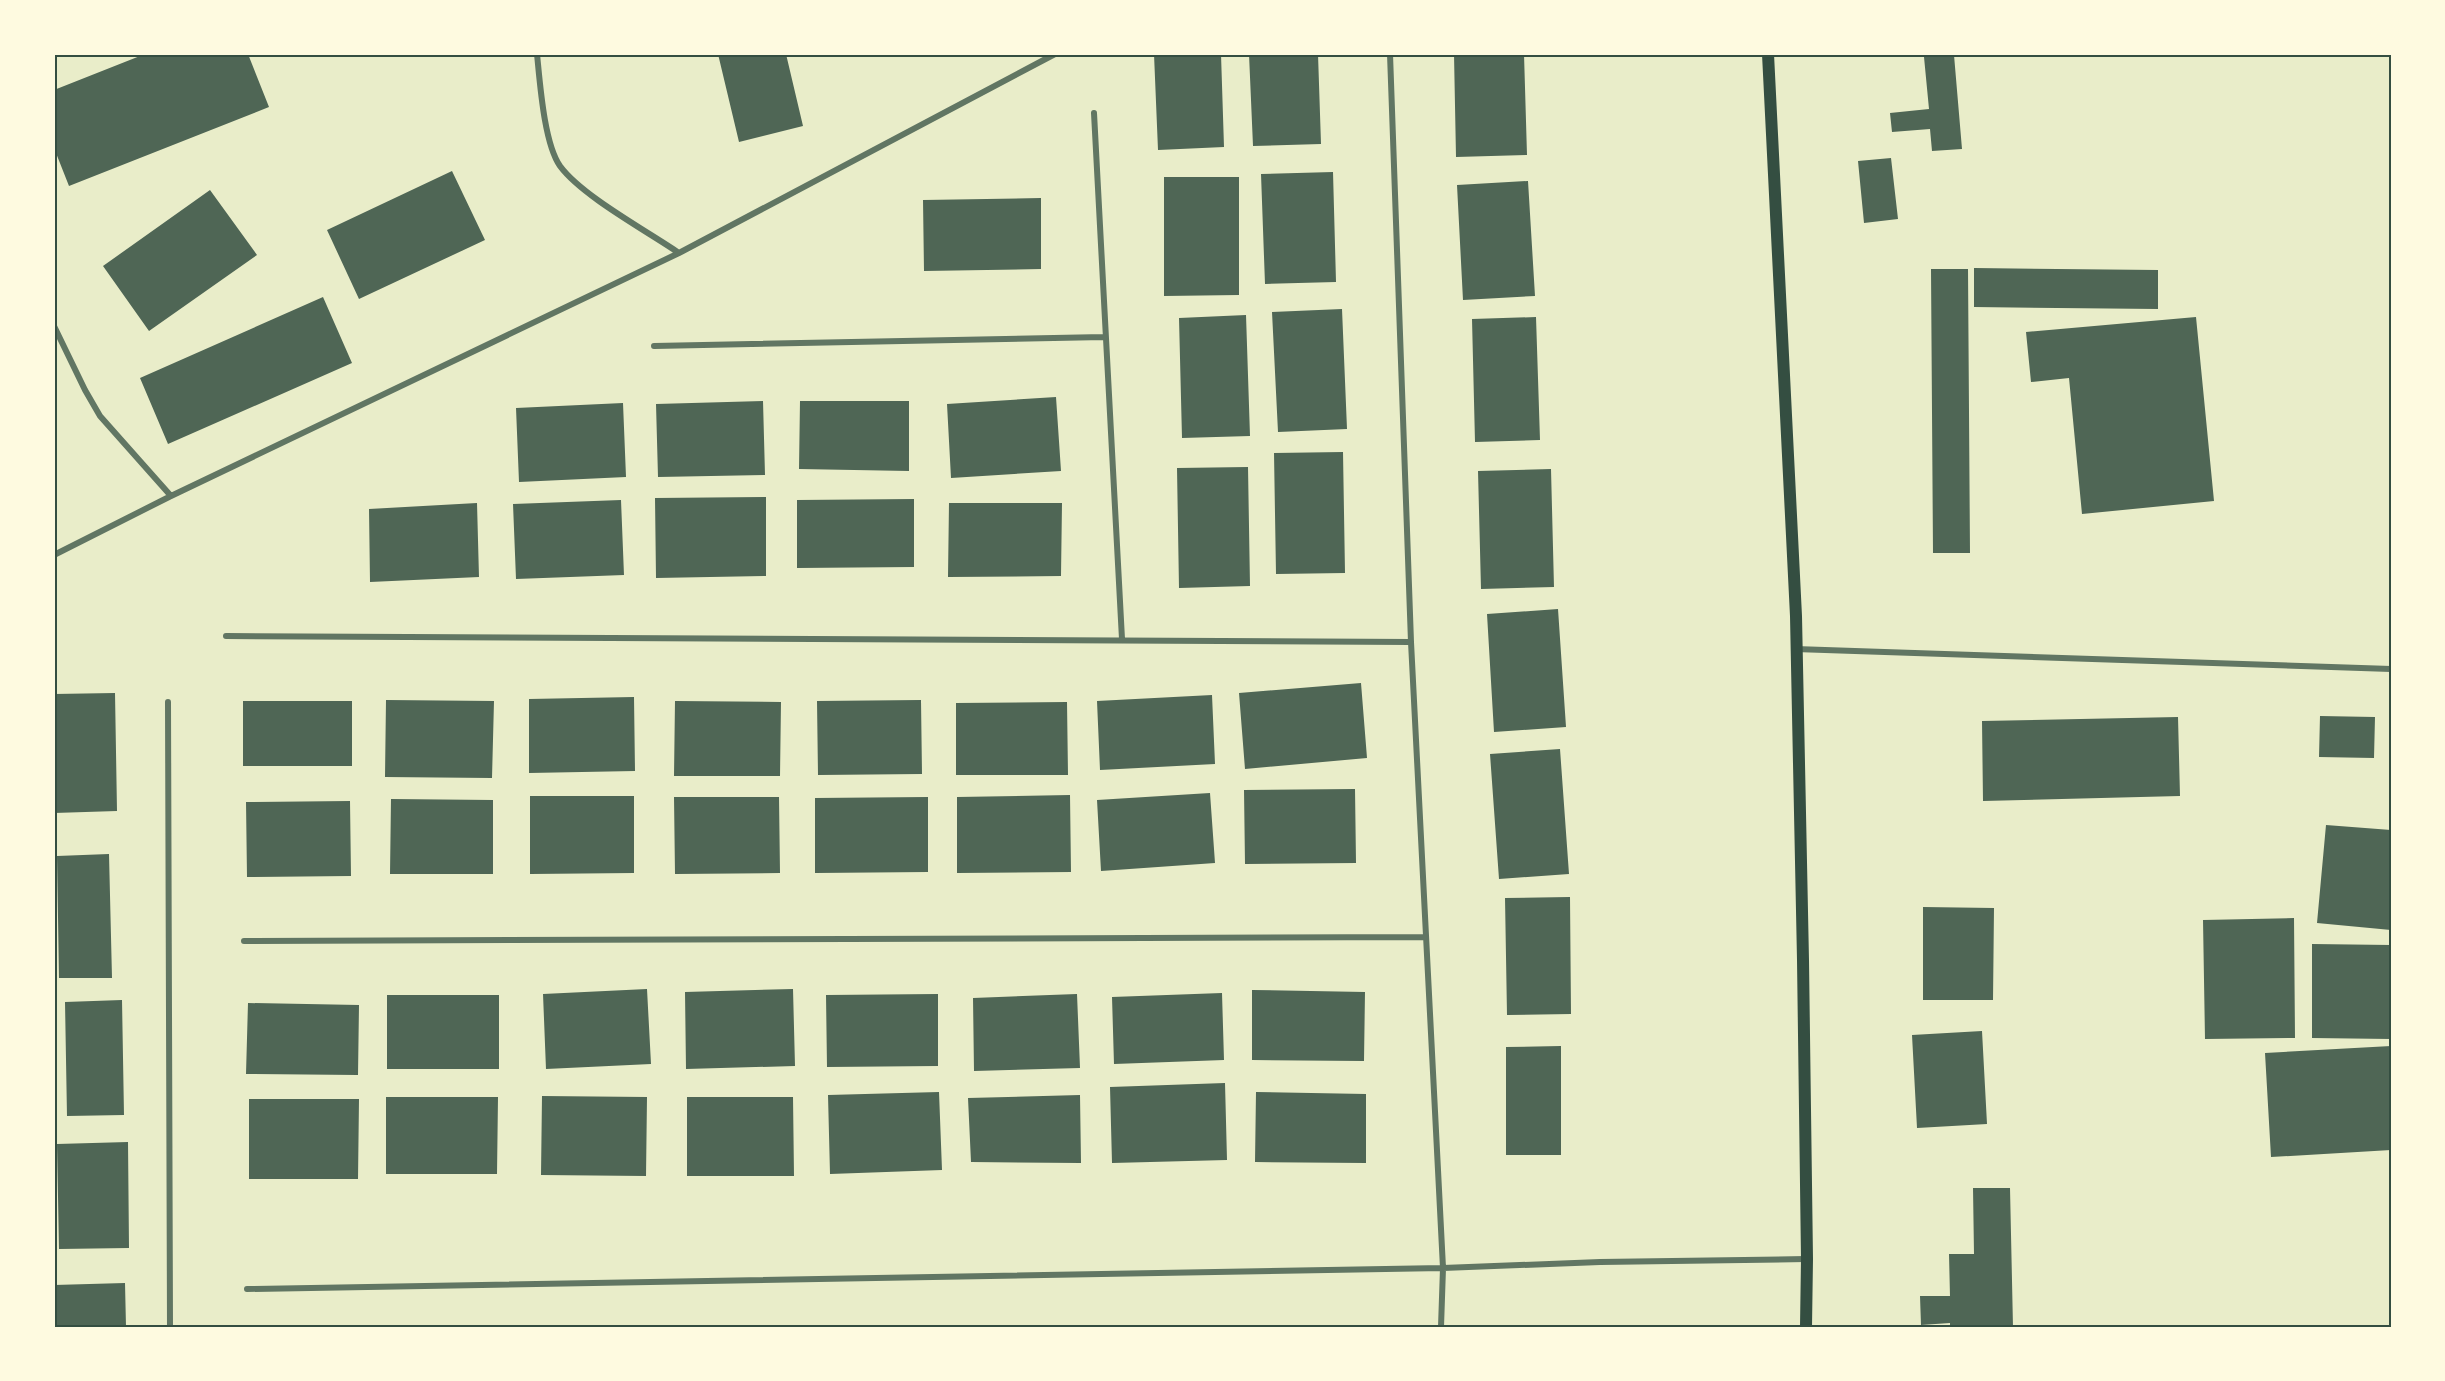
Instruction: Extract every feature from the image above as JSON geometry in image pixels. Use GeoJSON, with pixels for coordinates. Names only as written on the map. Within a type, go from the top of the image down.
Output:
{"type":"FeatureCollection","features":[{"type":"Feature","properties":{"kind":"main road"},"geometry":{"type":"LineString","coordinates":[[1768,54],[1796,616],[1803,960],[1806,1327]]}},
{"type":"Feature","properties":{"kind":"street"},"geometry":{"type":"LineString","coordinates":[[537,54],[546,127],[559,165],[579,186],[679,253]]}},
{"type":"Feature","properties":{"kind":"street"},"geometry":{"type":"LineString","coordinates":[[54,555],[171,496],[679,253],[1055,54]]}},
{"type":"Feature","properties":{"kind":"street"},"geometry":{"type":"LineString","coordinates":[[1390,54],[1411,642],[1443,1268],[1441,1327]]}},
{"type":"Feature","properties":{"kind":"street"},"geometry":{"type":"LineString","coordinates":[[1094,113],[1104,337],[1122,639]]}},
{"type":"Feature","properties":{"kind":"street"},"geometry":{"type":"LineString","coordinates":[[54,326],[100,416],[171,496]]}},
{"type":"Feature","properties":{"kind":"street"},"geometry":{"type":"LineString","coordinates":[[654,346],[1104,337]]}},
{"type":"Feature","properties":{"kind":"street"},"geometry":{"type":"LineString","coordinates":[[226,636],[1411,642]]}},
{"type":"Feature","properties":{"kind":"street"},"geometry":{"type":"LineString","coordinates":[[1795,649],[2391,669]]}},
{"type":"Feature","properties":{"kind":"street"},"geometry":{"type":"LineString","coordinates":[[168,702],[170,1327]]}},
{"type":"Feature","properties":{"kind":"street"},"geometry":{"type":"LineString","coordinates":[[244,941],[1425,937]]}},
{"type":"Feature","properties":{"kind":"street"},"geometry":{"type":"LineString","coordinates":[[247,1289],[1443,1268],[1612,1262],[1807,1259]]}},
{"type":"Feature","properties":{"kind":"building"},"geometry":{"type":"Polygon","coordinates":[[[145,54],[248,54],[269,107],[69,186],[54,148],[54,90],[145,54]]]}},
{"type":"Feature","properties":{"kind":"building"},"geometry":{"type":"Polygon","coordinates":[[[718,54],[786,54],[803,126],[739,142],[718,54]]]}},
{"type":"Feature","properties":{"kind":"building"},"geometry":{"type":"Polygon","coordinates":[[[1154,54],[1221,54],[1224,147],[1158,150],[1154,54]]]}},
{"type":"Feature","properties":{"kind":"building"},"geometry":{"type":"Polygon","coordinates":[[[1249,54],[1318,54],[1321,144],[1253,146],[1249,54]]]}},
{"type":"Feature","properties":{"kind":"building"},"geometry":{"type":"Polygon","coordinates":[[[1454,54],[1524,54],[1527,155],[1456,157],[1454,54]]]}},
{"type":"Feature","properties":{"kind":"building"},"geometry":{"type":"Polygon","coordinates":[[[1954,55],[1962,149],[1932,151],[1930,129],[1892,132],[1890,113],[1929,109],[1924,57],[1954,55]]]}},
{"type":"Feature","properties":{"kind":"building"},"geometry":{"type":"Polygon","coordinates":[[[1891,158],[1898,219],[1864,223],[1858,161],[1891,158]]]}},
{"type":"Feature","properties":{"kind":"building"},"geometry":{"type":"Polygon","coordinates":[[[452,171],[485,240],[359,299],[327,230],[452,171]]]}},
{"type":"Feature","properties":{"kind":"building"},"geometry":{"type":"Polygon","coordinates":[[[1333,172],[1336,282],[1265,284],[1261,174],[1333,172]]]}},
{"type":"Feature","properties":{"kind":"building"},"geometry":{"type":"Polygon","coordinates":[[[1164,177],[1239,177],[1239,295],[1164,296],[1164,177]]]}},
{"type":"Feature","properties":{"kind":"building"},"geometry":{"type":"Polygon","coordinates":[[[1528,181],[1535,296],[1463,300],[1457,185],[1528,181]]]}},
{"type":"Feature","properties":{"kind":"building"},"geometry":{"type":"Polygon","coordinates":[[[210,190],[257,255],[149,331],[103,266],[210,190]]]}},
{"type":"Feature","properties":{"kind":"building"},"geometry":{"type":"Polygon","coordinates":[[[1041,198],[1041,269],[924,271],[923,200],[1041,198]]]}},
{"type":"Feature","properties":{"kind":"building"},"geometry":{"type":"Polygon","coordinates":[[[1974,268],[2158,270],[2158,309],[1974,307],[1974,268]]]}},
{"type":"Feature","properties":{"kind":"building"},"geometry":{"type":"Polygon","coordinates":[[[1931,269],[1968,269],[1970,553],[1933,553],[1931,269]]]}},
{"type":"Feature","properties":{"kind":"building"},"geometry":{"type":"Polygon","coordinates":[[[323,297],[352,363],[168,444],[140,378],[323,297]]]}},
{"type":"Feature","properties":{"kind":"building"},"geometry":{"type":"Polygon","coordinates":[[[1342,309],[1347,429],[1278,432],[1272,312],[1342,309]]]}},
{"type":"Feature","properties":{"kind":"building"},"geometry":{"type":"Polygon","coordinates":[[[1246,315],[1250,436],[1182,438],[1179,318],[1246,315]]]}},
{"type":"Feature","properties":{"kind":"building"},"geometry":{"type":"Polygon","coordinates":[[[1536,317],[1540,440],[1475,442],[1472,319],[1536,317]]]}},
{"type":"Feature","properties":{"kind":"building"},"geometry":{"type":"Polygon","coordinates":[[[2196,317],[2214,501],[2082,514],[2069,378],[2031,382],[2026,332],[2196,317]]]}},
{"type":"Feature","properties":{"kind":"building"},"geometry":{"type":"Polygon","coordinates":[[[1056,397],[1061,471],[951,478],[947,404],[1056,397]]]}},
{"type":"Feature","properties":{"kind":"building"},"geometry":{"type":"Polygon","coordinates":[[[763,401],[765,475],[658,477],[656,404],[763,401]]]}},
{"type":"Feature","properties":{"kind":"building"},"geometry":{"type":"Polygon","coordinates":[[[800,401],[909,401],[909,471],[799,469],[800,401]]]}},
{"type":"Feature","properties":{"kind":"building"},"geometry":{"type":"Polygon","coordinates":[[[623,403],[626,477],[519,482],[516,408],[623,403]]]}},
{"type":"Feature","properties":{"kind":"building"},"geometry":{"type":"Polygon","coordinates":[[[1343,452],[1345,573],[1276,574],[1274,453],[1343,452]]]}},
{"type":"Feature","properties":{"kind":"building"},"geometry":{"type":"Polygon","coordinates":[[[1248,467],[1250,586],[1179,588],[1177,468],[1248,467]]]}},
{"type":"Feature","properties":{"kind":"building"},"geometry":{"type":"Polygon","coordinates":[[[1551,469],[1554,587],[1481,589],[1478,471],[1551,469]]]}},
{"type":"Feature","properties":{"kind":"building"},"geometry":{"type":"Polygon","coordinates":[[[766,497],[766,576],[656,578],[655,498],[766,497]]]}},
{"type":"Feature","properties":{"kind":"building"},"geometry":{"type":"Polygon","coordinates":[[[914,499],[914,567],[797,568],[797,500],[914,499]]]}},
{"type":"Feature","properties":{"kind":"building"},"geometry":{"type":"Polygon","coordinates":[[[621,500],[624,575],[516,579],[513,504],[621,500]]]}},
{"type":"Feature","properties":{"kind":"building"},"geometry":{"type":"Polygon","coordinates":[[[477,503],[479,577],[370,582],[369,509],[477,503]]]}},
{"type":"Feature","properties":{"kind":"building"},"geometry":{"type":"Polygon","coordinates":[[[949,503],[1062,503],[1061,576],[948,577],[949,503]]]}},
{"type":"Feature","properties":{"kind":"building"},"geometry":{"type":"Polygon","coordinates":[[[1558,609],[1566,727],[1494,732],[1487,614],[1558,609]]]}},
{"type":"Feature","properties":{"kind":"building"},"geometry":{"type":"Polygon","coordinates":[[[1361,683],[1367,758],[1245,769],[1239,693],[1361,683]]]}},
{"type":"Feature","properties":{"kind":"building"},"geometry":{"type":"Polygon","coordinates":[[[115,693],[117,811],[54,813],[54,694],[115,693]]]}},
{"type":"Feature","properties":{"kind":"building"},"geometry":{"type":"Polygon","coordinates":[[[1212,695],[1215,764],[1100,770],[1097,701],[1212,695]]]}},
{"type":"Feature","properties":{"kind":"building"},"geometry":{"type":"Polygon","coordinates":[[[634,697],[635,771],[529,773],[529,699],[634,697]]]}},
{"type":"Feature","properties":{"kind":"building"},"geometry":{"type":"Polygon","coordinates":[[[386,700],[494,701],[492,778],[385,777],[386,700]]]}},
{"type":"Feature","properties":{"kind":"building"},"geometry":{"type":"Polygon","coordinates":[[[921,700],[922,774],[818,775],[817,701],[921,700]]]}},
{"type":"Feature","properties":{"kind":"building"},"geometry":{"type":"Polygon","coordinates":[[[243,701],[352,701],[352,766],[243,766],[243,701]]]}},
{"type":"Feature","properties":{"kind":"building"},"geometry":{"type":"Polygon","coordinates":[[[675,701],[781,702],[780,776],[674,776],[675,701]]]}},
{"type":"Feature","properties":{"kind":"building"},"geometry":{"type":"Polygon","coordinates":[[[1067,702],[1068,775],[956,775],[956,703],[1067,702]]]}},
{"type":"Feature","properties":{"kind":"building"},"geometry":{"type":"Polygon","coordinates":[[[2320,716],[2375,717],[2374,758],[2319,757],[2320,716]]]}},
{"type":"Feature","properties":{"kind":"building"},"geometry":{"type":"Polygon","coordinates":[[[2178,717],[2180,796],[1983,801],[1982,721],[2178,717]]]}},
{"type":"Feature","properties":{"kind":"building"},"geometry":{"type":"Polygon","coordinates":[[[1560,749],[1569,874],[1499,879],[1490,754],[1560,749]]]}},
{"type":"Feature","properties":{"kind":"building"},"geometry":{"type":"Polygon","coordinates":[[[1355,789],[1356,863],[1245,864],[1244,790],[1355,789]]]}},
{"type":"Feature","properties":{"kind":"building"},"geometry":{"type":"Polygon","coordinates":[[[1210,793],[1215,863],[1101,871],[1097,800],[1210,793]]]}},
{"type":"Feature","properties":{"kind":"building"},"geometry":{"type":"Polygon","coordinates":[[[1070,795],[1071,872],[957,873],[957,797],[1070,795]]]}},
{"type":"Feature","properties":{"kind":"building"},"geometry":{"type":"Polygon","coordinates":[[[530,796],[634,796],[634,873],[530,874],[530,796]]]}},
{"type":"Feature","properties":{"kind":"building"},"geometry":{"type":"Polygon","coordinates":[[[674,797],[779,797],[780,873],[675,874],[674,797]]]}},
{"type":"Feature","properties":{"kind":"building"},"geometry":{"type":"Polygon","coordinates":[[[928,797],[928,872],[815,873],[815,798],[928,797]]]}},
{"type":"Feature","properties":{"kind":"building"},"geometry":{"type":"Polygon","coordinates":[[[391,799],[493,800],[493,874],[390,874],[391,799]]]}},
{"type":"Feature","properties":{"kind":"building"},"geometry":{"type":"Polygon","coordinates":[[[350,801],[351,876],[247,877],[246,802],[350,801]]]}},
{"type":"Feature","properties":{"kind":"building"},"geometry":{"type":"Polygon","coordinates":[[[2326,825],[2391,830],[2391,930],[2317,923],[2326,825]]]}},
{"type":"Feature","properties":{"kind":"building"},"geometry":{"type":"Polygon","coordinates":[[[109,854],[112,978],[59,978],[57,856],[109,854]]]}},
{"type":"Feature","properties":{"kind":"building"},"geometry":{"type":"Polygon","coordinates":[[[1570,897],[1571,1014],[1507,1015],[1505,898],[1570,897]]]}},
{"type":"Feature","properties":{"kind":"building"},"geometry":{"type":"Polygon","coordinates":[[[1923,907],[1994,908],[1993,1000],[1923,1000],[1923,907]]]}},
{"type":"Feature","properties":{"kind":"building"},"geometry":{"type":"Polygon","coordinates":[[[2294,918],[2295,1038],[2205,1039],[2203,920],[2294,918]]]}},
{"type":"Feature","properties":{"kind":"building"},"geometry":{"type":"Polygon","coordinates":[[[2312,944],[2391,945],[2391,1039],[2312,1038],[2312,944]]]}},
{"type":"Feature","properties":{"kind":"building"},"geometry":{"type":"Polygon","coordinates":[[[647,989],[651,1064],[546,1069],[543,994],[647,989]]]}},
{"type":"Feature","properties":{"kind":"building"},"geometry":{"type":"Polygon","coordinates":[[[793,989],[795,1066],[686,1069],[685,992],[793,989]]]}},
{"type":"Feature","properties":{"kind":"building"},"geometry":{"type":"Polygon","coordinates":[[[1252,990],[1365,992],[1364,1061],[1252,1060],[1252,990]]]}},
{"type":"Feature","properties":{"kind":"building"},"geometry":{"type":"Polygon","coordinates":[[[1222,993],[1224,1060],[1114,1064],[1112,997],[1222,993]]]}},
{"type":"Feature","properties":{"kind":"building"},"geometry":{"type":"Polygon","coordinates":[[[938,994],[938,1066],[827,1067],[826,995],[938,994]]]}},
{"type":"Feature","properties":{"kind":"building"},"geometry":{"type":"Polygon","coordinates":[[[1077,994],[1080,1068],[974,1071],[973,998],[1077,994]]]}},
{"type":"Feature","properties":{"kind":"building"},"geometry":{"type":"Polygon","coordinates":[[[387,995],[499,995],[499,1069],[387,1069],[387,995]]]}},
{"type":"Feature","properties":{"kind":"building"},"geometry":{"type":"Polygon","coordinates":[[[122,1000],[124,1115],[67,1116],[65,1002],[122,1000]]]}},
{"type":"Feature","properties":{"kind":"building"},"geometry":{"type":"Polygon","coordinates":[[[248,1003],[359,1005],[358,1075],[246,1074],[248,1003]]]}},
{"type":"Feature","properties":{"kind":"building"},"geometry":{"type":"Polygon","coordinates":[[[1982,1031],[1987,1124],[1917,1128],[1912,1035],[1982,1031]]]}},
{"type":"Feature","properties":{"kind":"building"},"geometry":{"type":"Polygon","coordinates":[[[1561,1046],[1561,1155],[1506,1155],[1506,1047],[1561,1046]]]}},
{"type":"Feature","properties":{"kind":"building"},"geometry":{"type":"Polygon","coordinates":[[[2391,1046],[2391,1150],[2271,1157],[2265,1053],[2391,1046]]]}},
{"type":"Feature","properties":{"kind":"building"},"geometry":{"type":"Polygon","coordinates":[[[1225,1083],[1227,1160],[1112,1163],[1110,1087],[1225,1083]]]}},
{"type":"Feature","properties":{"kind":"building"},"geometry":{"type":"Polygon","coordinates":[[[939,1092],[942,1170],[830,1174],[828,1095],[939,1092]]]}},
{"type":"Feature","properties":{"kind":"building"},"geometry":{"type":"Polygon","coordinates":[[[1256,1092],[1366,1094],[1366,1163],[1255,1162],[1256,1092]]]}},
{"type":"Feature","properties":{"kind":"building"},"geometry":{"type":"Polygon","coordinates":[[[1080,1095],[1081,1163],[971,1162],[968,1098],[1080,1095]]]}},
{"type":"Feature","properties":{"kind":"building"},"geometry":{"type":"Polygon","coordinates":[[[542,1096],[647,1097],[646,1176],[541,1175],[542,1096]]]}},
{"type":"Feature","properties":{"kind":"building"},"geometry":{"type":"Polygon","coordinates":[[[386,1097],[498,1097],[497,1174],[386,1174],[386,1097]]]}},
{"type":"Feature","properties":{"kind":"building"},"geometry":{"type":"Polygon","coordinates":[[[687,1097],[793,1097],[794,1176],[687,1176],[687,1097]]]}},
{"type":"Feature","properties":{"kind":"building"},"geometry":{"type":"Polygon","coordinates":[[[249,1099],[359,1099],[358,1179],[249,1179],[249,1099]]]}},
{"type":"Feature","properties":{"kind":"building"},"geometry":{"type":"Polygon","coordinates":[[[128,1142],[129,1248],[59,1249],[57,1144],[128,1142]]]}},
{"type":"Feature","properties":{"kind":"building"},"geometry":{"type":"Polygon","coordinates":[[[1973,1188],[2010,1188],[2013,1327],[1950,1327],[1950,1323],[1921,1325],[1920,1296],[1950,1296],[1949,1254],[1974,1254],[1973,1188]]]}},
{"type":"Feature","properties":{"kind":"building"},"geometry":{"type":"Polygon","coordinates":[[[125,1283],[126,1327],[54,1327],[54,1285],[125,1283]]]}}]}
